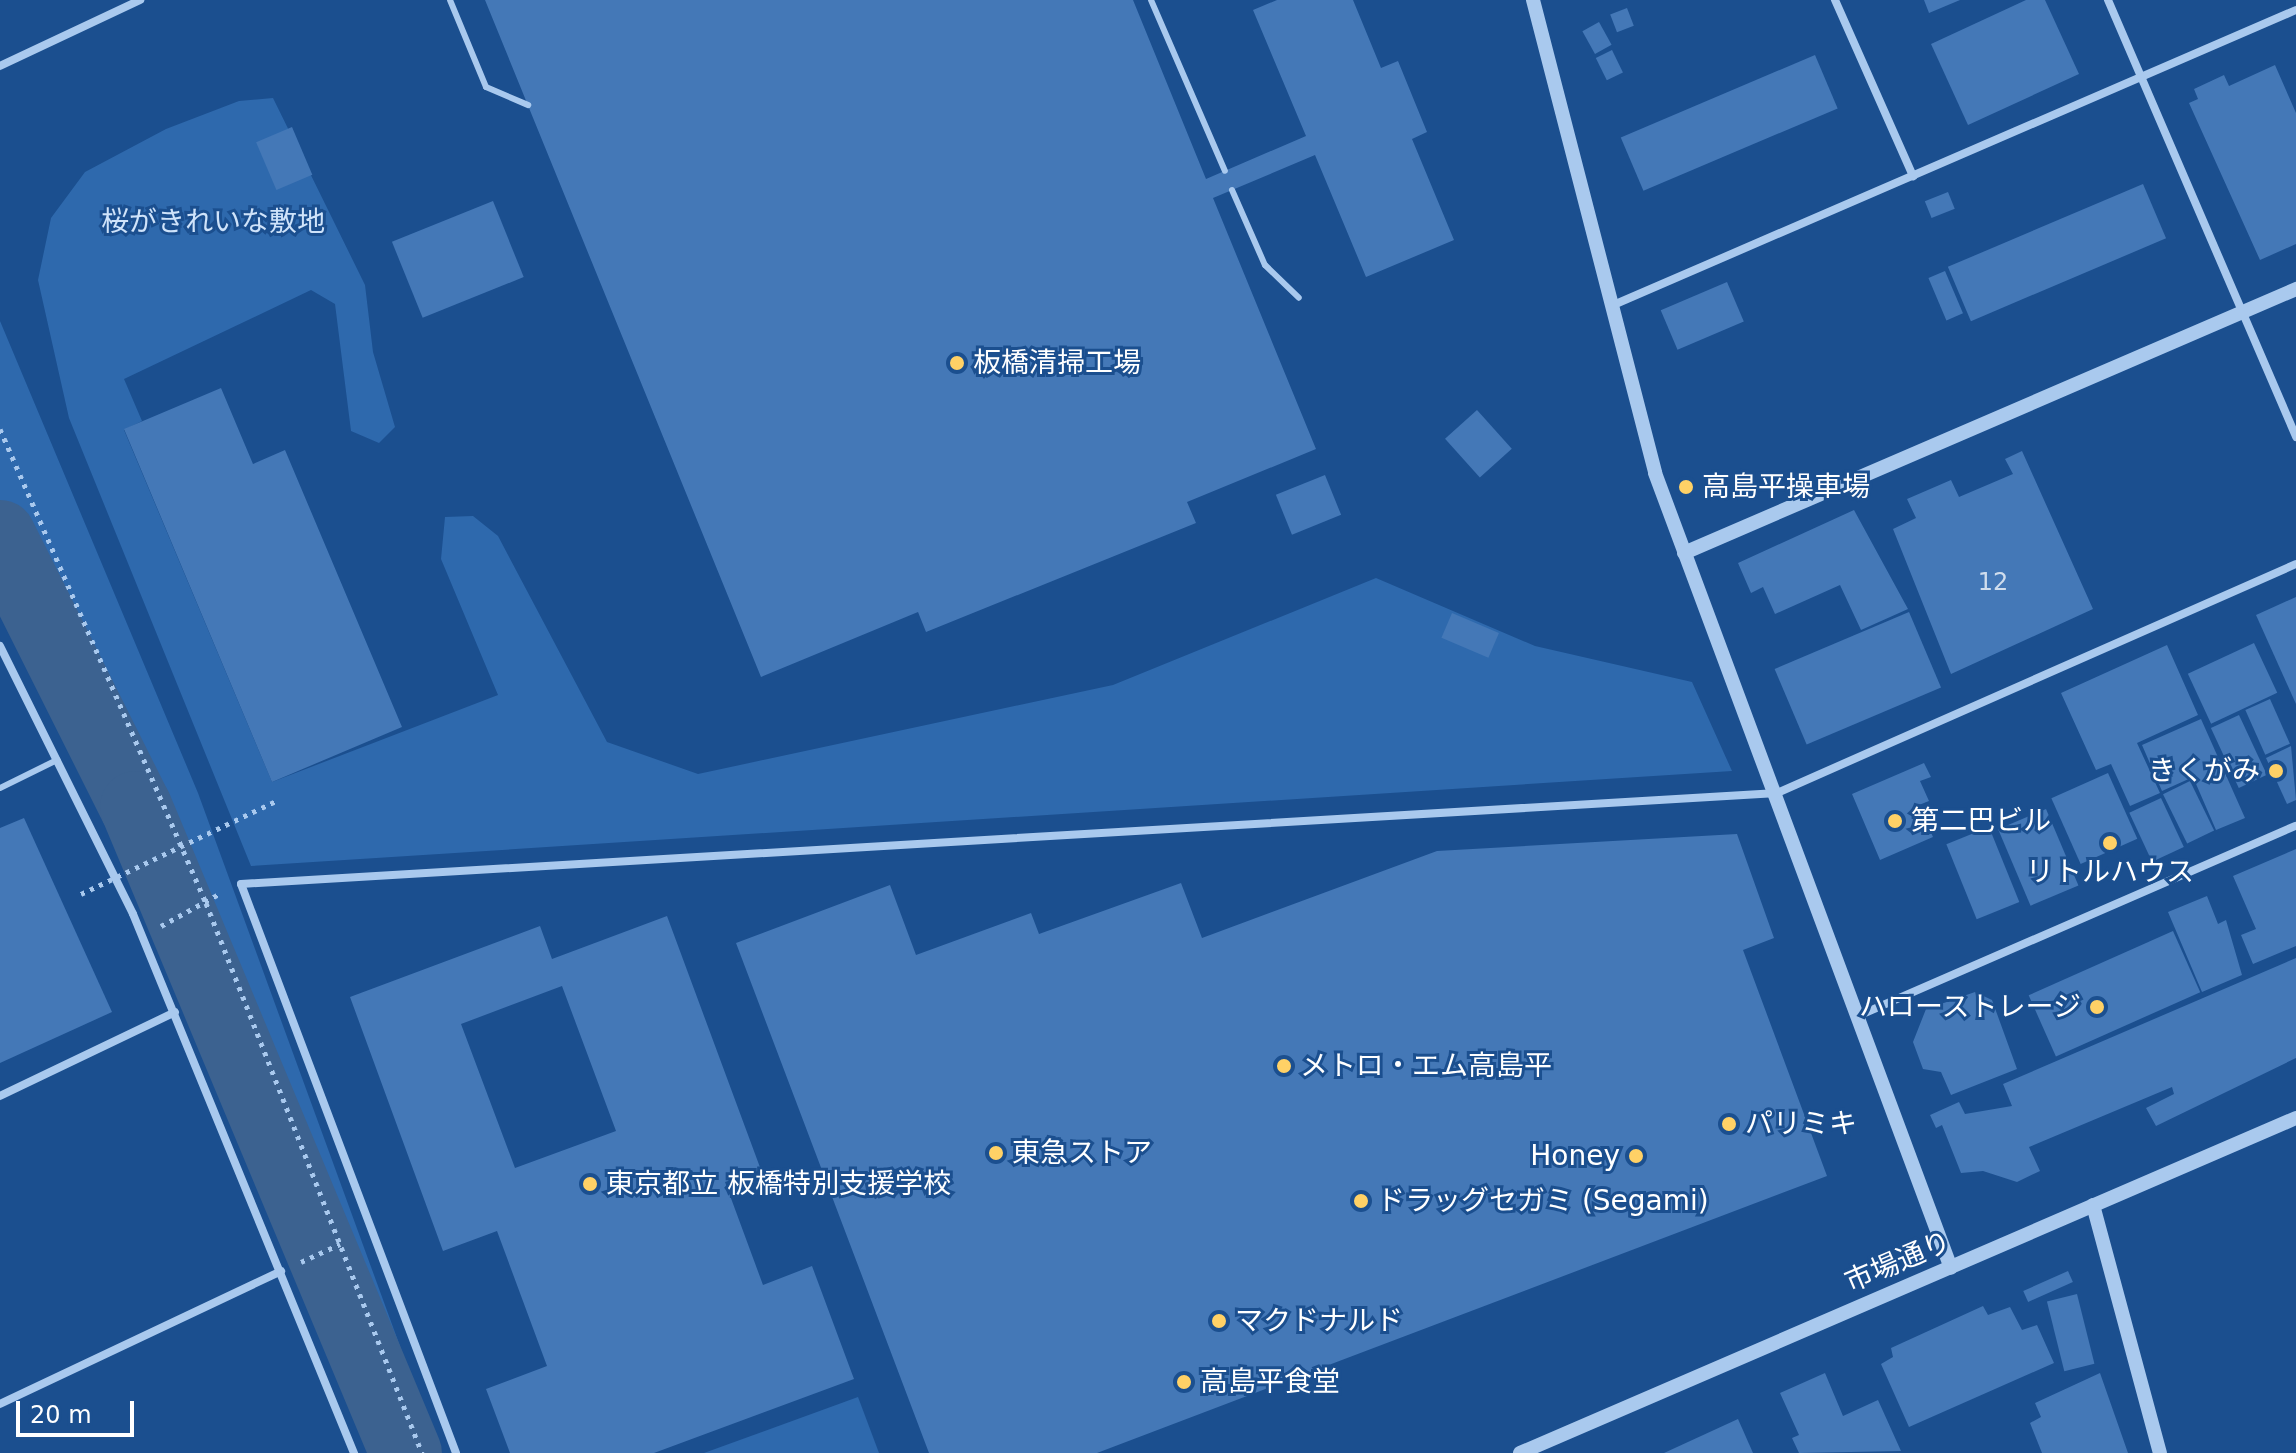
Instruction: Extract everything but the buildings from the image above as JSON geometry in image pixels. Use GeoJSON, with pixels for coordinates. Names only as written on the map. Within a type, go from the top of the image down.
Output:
{"type":"FeatureCollection","features":[{"type":"Feature","properties":{"kind":"street"},"geometry":{"type":"LineString","coordinates":[[0,66],[140,0]]}},
{"type":"Feature","properties":{"kind":"street"},"geometry":{"type":"LineString","coordinates":[[1533,0],[1611,306],[1684,553],[1777,793],[1951,1268]]}},
{"type":"Feature","properties":{"kind":"street"},"geometry":{"type":"LineString","coordinates":[[1835,0],[1913,176]]}},
{"type":"Feature","properties":{"kind":"street"},"geometry":{"type":"LineString","coordinates":[[2108,0],[2296,437]]}},
{"type":"Feature","properties":{"kind":"street"},"geometry":{"type":"LineString","coordinates":[[1611,306],[2296,10]]}},
{"type":"Feature","properties":{"kind":"street"},"geometry":{"type":"LineString","coordinates":[[1684,553],[2296,289]]}},
{"type":"Feature","properties":{"kind":"street"},"geometry":{"type":"LineString","coordinates":[[456,1453],[241,884],[1777,793],[2296,564]]}},
{"type":"Feature","properties":{"kind":"street"},"geometry":{"type":"LineString","coordinates":[[0,646],[175,1012],[354,1453]]}},
{"type":"Feature","properties":{"kind":"street"},"geometry":{"type":"LineString","coordinates":[[1858,1016],[2296,826]]}},
{"type":"Feature","properties":{"kind":"street"},"geometry":{"type":"LineString","coordinates":[[0,1096],[175,1012]]}},
{"type":"Feature","properties":{"kind":"street","name":"市場通り"},"geometry":{"type":"LineString","coordinates":[[1520,1453],[2296,1118]]}},
{"type":"Feature","properties":{"kind":"street"},"geometry":{"type":"LineString","coordinates":[[2093,1205],[2160,1453]]}},
{"type":"Feature","properties":{"kind":"street"},"geometry":{"type":"LineString","coordinates":[[0,1404],[281,1271]]}},
{"type":"Feature","properties":{"kind":"lane"},"geometry":{"type":"LineString","coordinates":[[450,0],[486,87],[528,105]]}},
{"type":"Feature","properties":{"kind":"lane"},"geometry":{"type":"LineString","coordinates":[[1151,0],[1225,171]]}},
{"type":"Feature","properties":{"kind":"lane"},"geometry":{"type":"LineString","coordinates":[[1232,190],[1265,265],[1299,298]]}},
{"type":"Feature","properties":{"kind":"lane"},"geometry":{"type":"LineString","coordinates":[[0,788],[57,760]]}},
{"type":"Feature","properties":{"kind":"path"},"geometry":{"type":"LineString","coordinates":[[0,429],[206,903],[422,1453]]}},
{"type":"Feature","properties":{"kind":"path"},"geometry":{"type":"LineString","coordinates":[[81,894],[276,801]]}},
{"type":"Feature","properties":{"kind":"path"},"geometry":{"type":"LineString","coordinates":[[152,930],[192,910]]}},
{"type":"Feature","properties":{"kind":"path"},"geometry":{"type":"LineString","coordinates":[[293,1266],[340,1244]]}},
{"type":"Feature","properties":{"kind":"green space","name":"桜がきれいな敷地"},"geometry":{"type":"Polygon","coordinates":[[[273,98],[365,285],[373,352],[395,427],[379,443],[351,431],[335,304],[311,290],[124,379],[142,421],[124,430],[272,782],[498,695],[441,559],[445,517],[473,516],[498,536],[607,742],[698,774],[1113,685],[1376,578],[1535,646],[1692,682],[1732,771],[251,866],[69,418],[38,280],[51,218],[85,172],[166,129],[239,101],[273,98]]]}},
{"type":"Feature","properties":{"kind":"green space"},"geometry":{"type":"Polygon","coordinates":[[[0,321],[198,793],[439,1453],[371,1453],[120,854],[0,612],[0,321]]]}},
{"type":"Feature","properties":{"kind":"green space"},"geometry":{"type":"Polygon","coordinates":[[[858,1397],[879,1453],[704,1453],[858,1397]]]}},
{"type":"Feature","properties":{"kind":"waterway"},"geometry":{"type":"LineString","coordinates":[[0,536],[136,807],[406,1453]]}},
{"type":"Feature","properties":{"kind":"place","name":"板橋清掃工場"},"geometry":{"type":"Point","coordinates":[957,363]}},
{"type":"Feature","properties":{"kind":"place","name":"高島平操車場"},"geometry":{"type":"Point","coordinates":[1686,487]}},
{"type":"Feature","properties":{"kind":"place","name":"きくがみ"},"geometry":{"type":"Point","coordinates":[2276,771]}},
{"type":"Feature","properties":{"kind":"place","name":"第二巴ビル"},"geometry":{"type":"Point","coordinates":[1895,821]}},
{"type":"Feature","properties":{"kind":"place","name":"リトルハウス"},"geometry":{"type":"Point","coordinates":[2110,843]}},
{"type":"Feature","properties":{"kind":"place","name":"ハローストレージ"},"geometry":{"type":"Point","coordinates":[2097,1007]}},
{"type":"Feature","properties":{"kind":"place","name":"メトロ・エム高島平"},"geometry":{"type":"Point","coordinates":[1284,1066]}},
{"type":"Feature","properties":{"kind":"place","name":"パリミキ"},"geometry":{"type":"Point","coordinates":[1729,1124]}},
{"type":"Feature","properties":{"kind":"place","name":"東急ストア"},"geometry":{"type":"Point","coordinates":[996,1153]}},
{"type":"Feature","properties":{"kind":"place","name":"Honey"},"geometry":{"type":"Point","coordinates":[1636,1156]}},
{"type":"Feature","properties":{"kind":"place","name":"東京都立 板橋特別支援学校"},"geometry":{"type":"Point","coordinates":[590,1184]}},
{"type":"Feature","properties":{"kind":"place","name":"ドラッグセガミ (Segami)"},"geometry":{"type":"Point","coordinates":[1361,1201]}},
{"type":"Feature","properties":{"kind":"place","name":"マクドナルド"},"geometry":{"type":"Point","coordinates":[1219,1321]}},
{"type":"Feature","properties":{"kind":"place","name":"高島平食堂"},"geometry":{"type":"Point","coordinates":[1184,1382]}}]}
